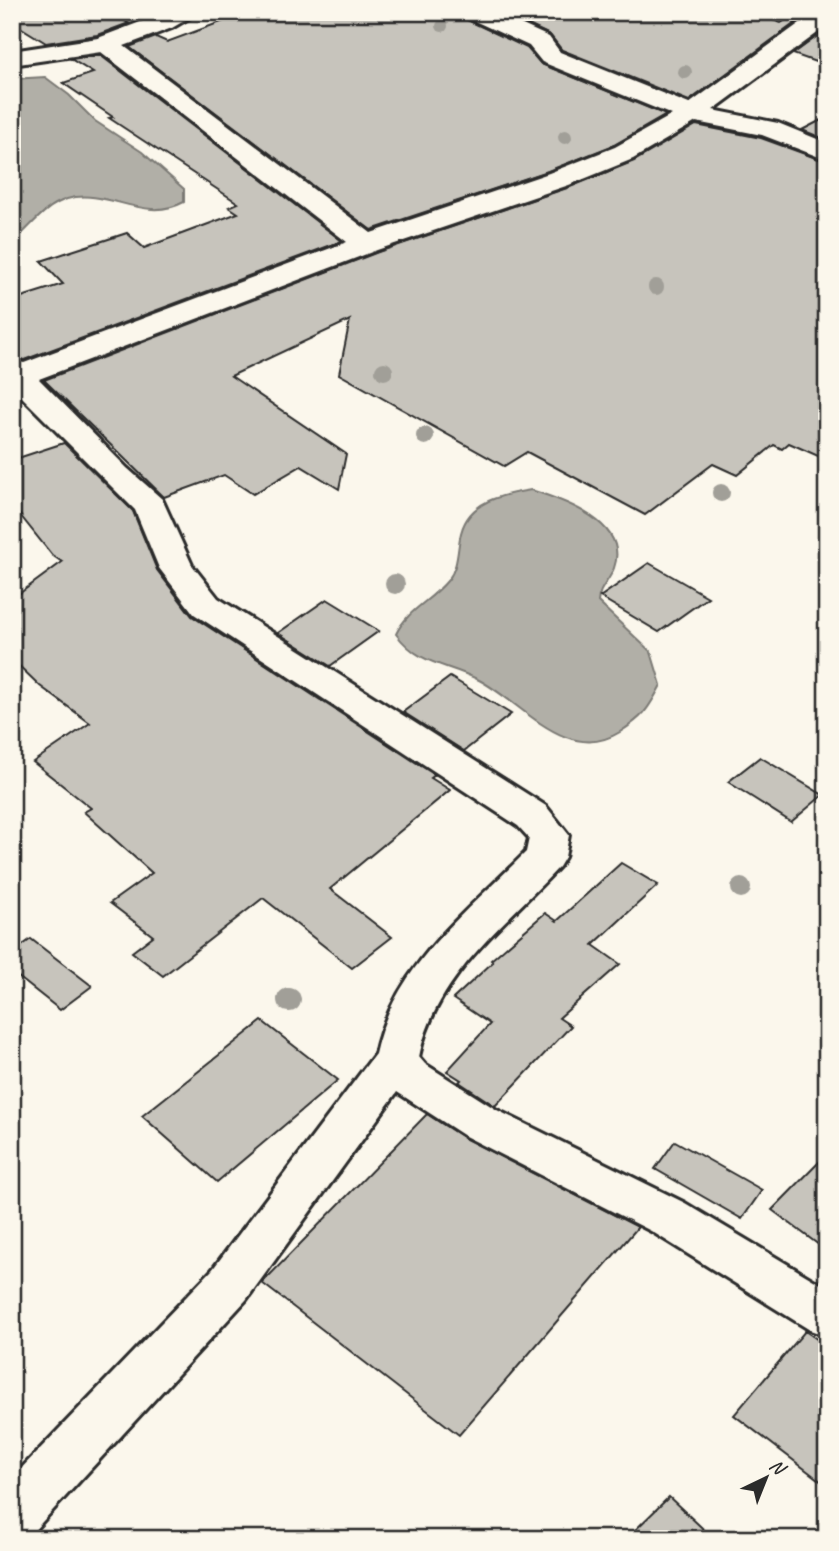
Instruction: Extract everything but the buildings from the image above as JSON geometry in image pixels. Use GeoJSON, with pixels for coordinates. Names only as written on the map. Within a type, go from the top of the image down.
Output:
{"type":"FeatureCollection","features":[{"type":"Feature","properties":{"kind":"street"},"geometry":{"type":"LineString","coordinates":[[12,58],[71,53],[107,44],[139,35],[187,12]]}},
{"type":"Feature","properties":{"kind":"street"},"geometry":{"type":"LineString","coordinates":[[474,12],[540,42],[542,50],[551,57],[692,114],[769,129],[827,152]]}},
{"type":"Feature","properties":{"kind":"street"},"geometry":{"type":"LineString","coordinates":[[12,1516],[229,1285],[396,1060],[406,1017],[421,989],[545,857],[549,835],[532,816],[205,606],[176,568],[150,506],[15,372],[367,244],[588,168],[649,140],[692,114],[827,15]]}},
{"type":"Feature","properties":{"kind":"street"},"geometry":{"type":"LineString","coordinates":[[107,44],[367,244]]}},
{"type":"Feature","properties":{"kind":"street"},"geometry":{"type":"LineString","coordinates":[[396,1060],[409,1077],[481,1123],[668,1217],[827,1314]]}},
{"type":"Feature","properties":{"kind":"shaded area"},"geometry":{"type":"Polygon","coordinates":[[[45,77],[69,95],[95,121],[142,152],[184,189],[184,202],[169,208],[154,209],[97,198],[67,199],[44,212],[12,243],[12,79],[45,77]]]}},
{"type":"Feature","properties":{"kind":"shaded area"},"geometry":{"type":"Polygon","coordinates":[[[531,490],[576,507],[603,526],[612,538],[616,552],[614,568],[600,592],[598,602],[651,652],[661,685],[640,717],[620,732],[601,740],[582,741],[546,727],[479,680],[434,663],[414,652],[396,634],[407,618],[452,575],[461,533],[471,513],[479,506],[499,497],[531,490]]]}}]}
